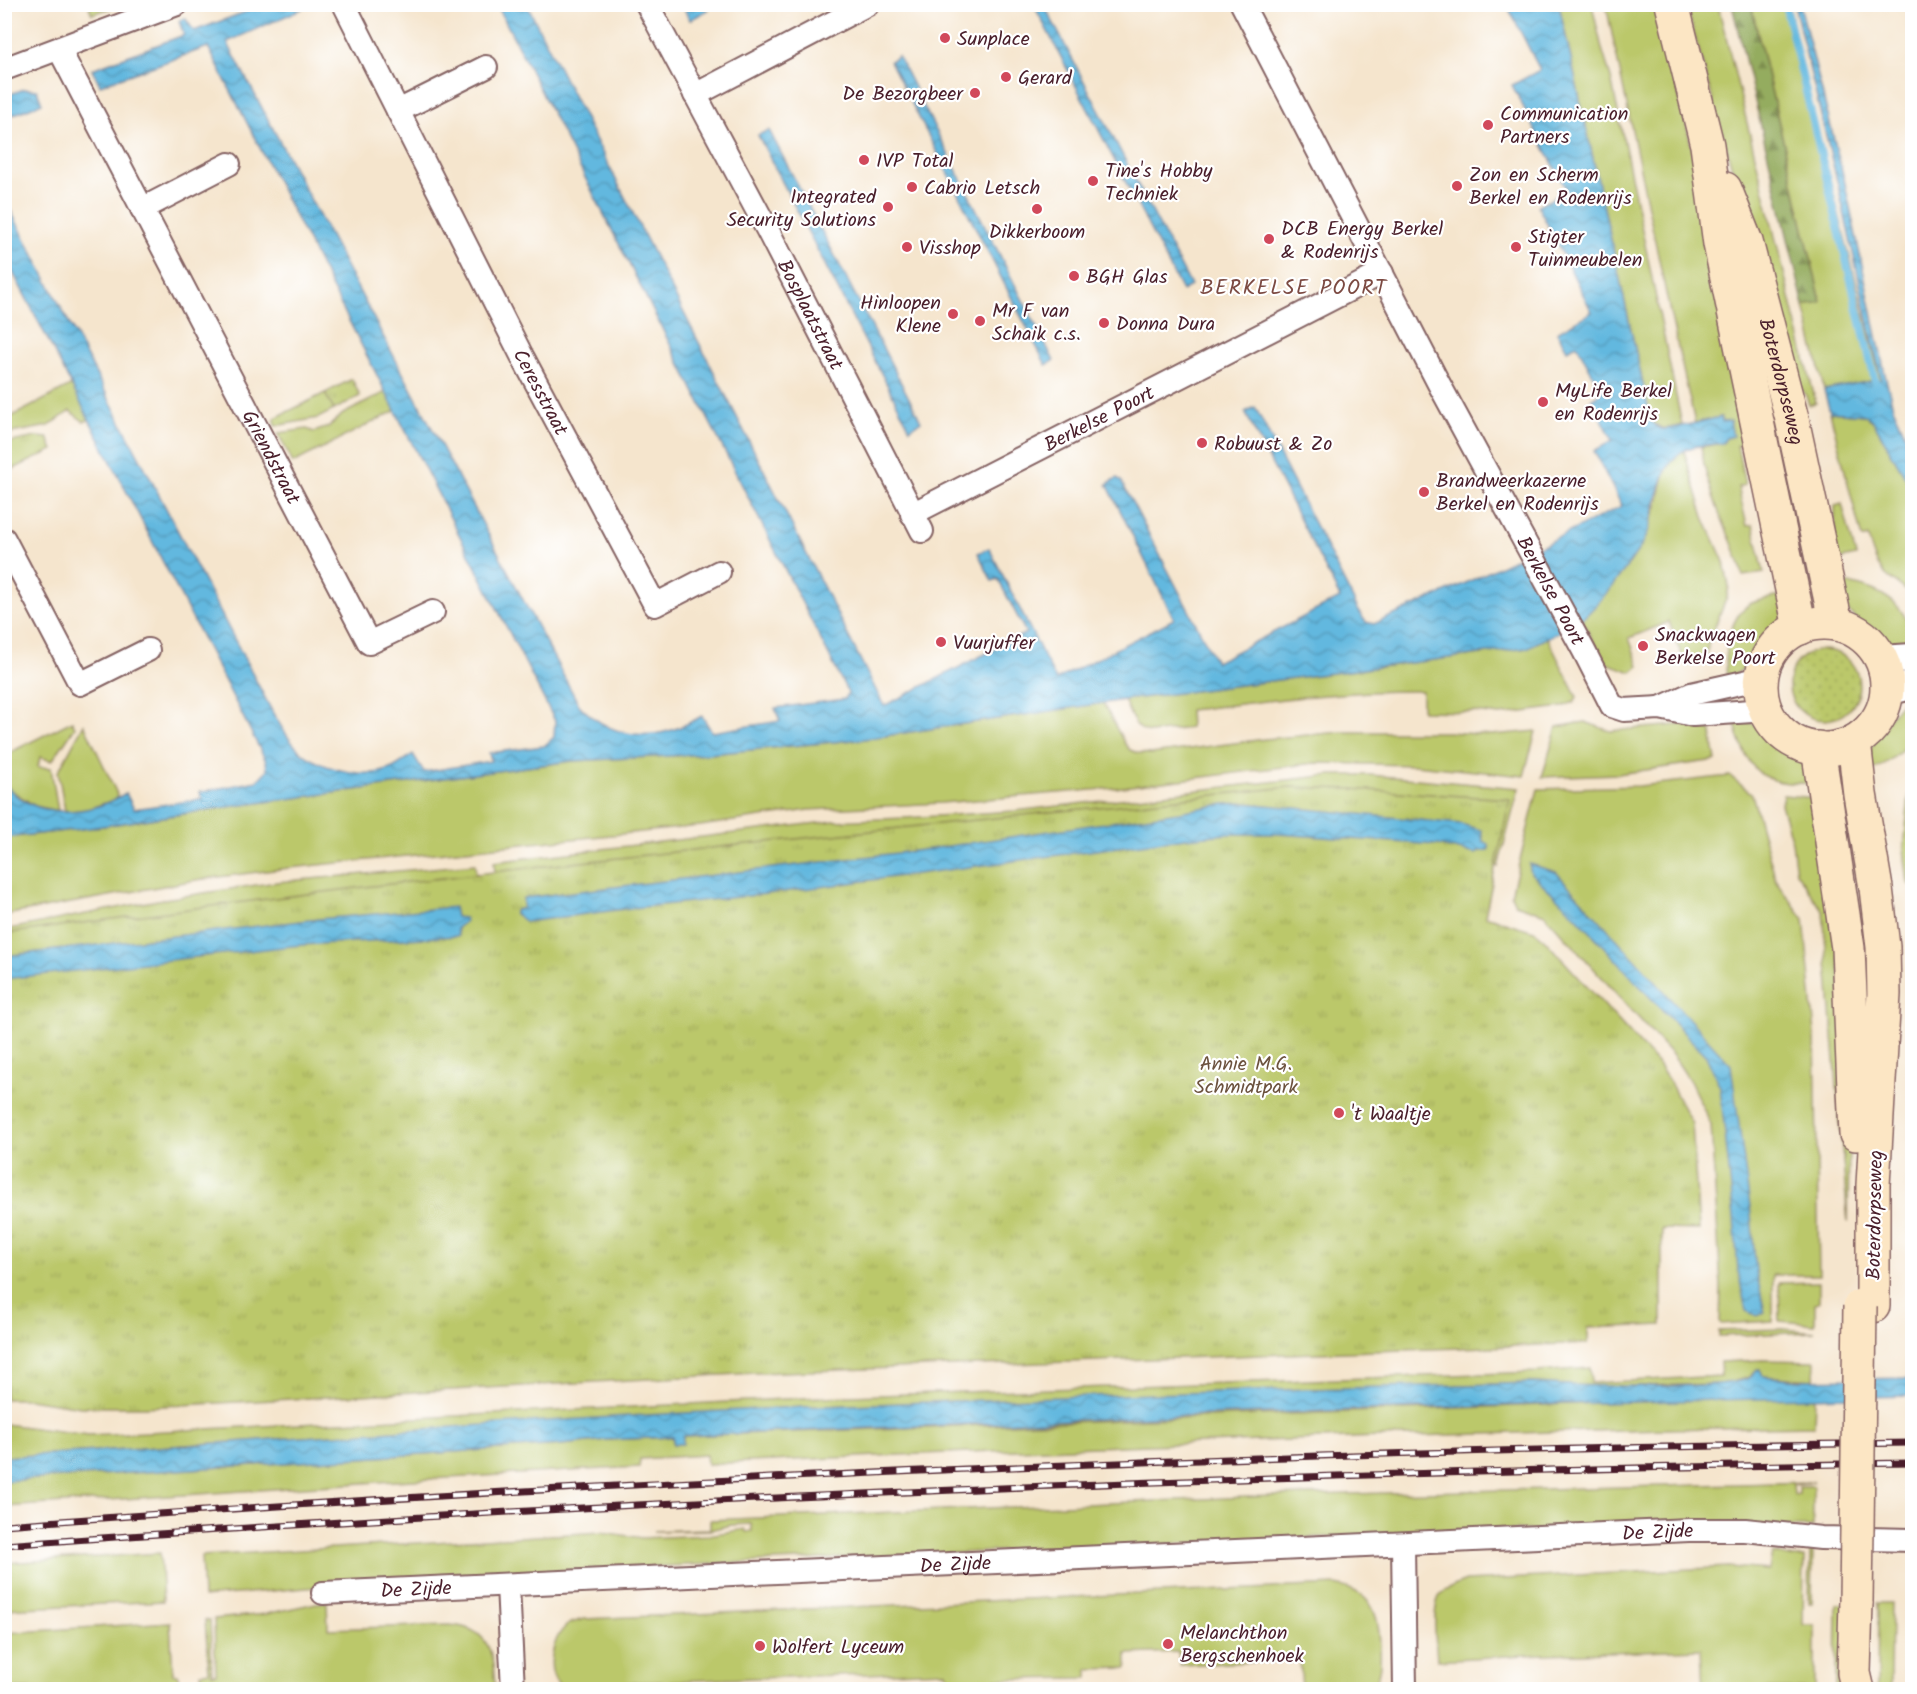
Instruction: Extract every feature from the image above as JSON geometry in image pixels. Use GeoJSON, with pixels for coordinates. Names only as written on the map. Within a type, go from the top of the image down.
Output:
{"type":"FeatureCollection","features":[{"type":"Feature","properties":{"kind":"main road","name":"Boterdorpseweg"},"geometry":{"type":"LineString","coordinates":[[1672,4],[1707,146],[1720,244],[1800,628]]}},
{"type":"Feature","properties":{"kind":"main road","name":"Boterdorpseweg"},"geometry":{"type":"LineString","coordinates":[[1707,146],[1746,242],[1792,419],[1836,624]]}},
{"type":"Feature","properties":{"kind":"main road"},"geometry":{"type":"LineString","coordinates":[[1818,623],[1836,624],[1850,628],[1863,636],[1898,673],[1876,722],[1866,733],[1854,742],[1837,747],[1818,748],[1803,745],[1778,728],[1767,710],[1762,694],[1765,666],[1782,639],[1800,628],[1818,623]]}},
{"type":"Feature","properties":{"kind":"main road","name":"Boterdorpseweg"},"geometry":{"type":"LineString","coordinates":[[1854,742],[1860,794],[1876,888],[1884,994],[1866,1306],[1863,1602],[1869,1676],[1866,1689]]}},
{"type":"Feature","properties":{"kind":"main road","name":"Boterdorpseweg"},"geometry":{"type":"LineString","coordinates":[[1818,748],[1848,948],[1866,1306]]}},
{"type":"Feature","properties":{"kind":"main road","name":"Boterdorpseweg"},"geometry":{"type":"LineString","coordinates":[[1858,1689],[1854,1673],[1863,1602]]}},
{"type":"Feature","properties":{"kind":"street"},"geometry":{"type":"LineString","coordinates":[[4,69],[177,4]]}},
{"type":"Feature","properties":{"kind":"street","name":"Ceresstraat"},"geometry":{"type":"LineString","coordinates":[[344,4],[523,358],[655,605],[719,572]]}},
{"type":"Feature","properties":{"kind":"street","name":"Bosplaatstraat"},"geometry":{"type":"LineString","coordinates":[[647,4],[767,229],[917,522]]}},
{"type":"Feature","properties":{"kind":"street"},"geometry":{"type":"LineString","coordinates":[[695,94],[868,4]]}},
{"type":"Feature","properties":{"kind":"street","name":"Berkelse Poort"},"geometry":{"type":"LineString","coordinates":[[1242,4],[1527,549],[1612,706],[1624,710],[1660,708],[1693,715],[1767,710]]}},
{"type":"Feature","properties":{"kind":"street","name":"Griendstraat"},"geometry":{"type":"LineString","coordinates":[[59,49],[369,643],[433,612]]}},
{"type":"Feature","properties":{"kind":"street"},"geometry":{"type":"LineString","coordinates":[[398,111],[486,67]]}},
{"type":"Feature","properties":{"kind":"street"},"geometry":{"type":"LineString","coordinates":[[142,209],[230,164]]}},
{"type":"Feature","properties":{"kind":"street","name":"Berkelse Poort"},"geometry":{"type":"LineString","coordinates":[[917,522],[1382,273]]}},
{"type":"Feature","properties":{"kind":"street"},"geometry":{"type":"LineString","coordinates":[[4,539],[80,684],[148,650]]}},
{"type":"Feature","properties":{"kind":"street","name":"Berkelse Poort"},"geometry":{"type":"LineString","coordinates":[[1660,708],[1691,694],[1762,678]]}},
{"type":"Feature","properties":{"kind":"street","name":"De Zijde"},"geometry":{"type":"LineString","coordinates":[[323,1593],[1723,1530],[1767,1531],[1821,1539],[1912,1540]]}},
{"type":"Feature","properties":{"kind":"street"},"geometry":{"type":"LineString","coordinates":[[1403,1544],[1405,1689]]}},
{"type":"Feature","properties":{"kind":"street"},"geometry":{"type":"LineString","coordinates":[[508,1585],[513,1689]]}},
{"type":"Feature","properties":{"kind":"green space"},"geometry":{"type":"Polygon","coordinates":[[[121,5],[92,14],[89,7],[121,5]]]}},
{"type":"Feature","properties":{"kind":"green space"},"geometry":{"type":"Polygon","coordinates":[[[1559,5],[1592,5],[1611,78],[1682,425],[1661,427],[1651,420],[1559,5]]]}},
{"type":"Feature","properties":{"kind":"green space"},"geometry":{"type":"Polygon","coordinates":[[[1606,5],[1657,5],[1696,165],[1743,386],[1745,444],[1737,445],[1745,485],[1738,487],[1747,526],[1753,525],[1764,573],[1743,576],[1708,479],[1701,447],[1723,443],[1721,417],[1695,423],[1606,5]]]}},
{"type":"Feature","properties":{"kind":"green space"},"geometry":{"type":"Polygon","coordinates":[[[1686,5],[1718,5],[1816,403],[1809,405],[1806,396],[1789,370],[1686,5]]]}},
{"type":"Feature","properties":{"kind":"green space"},"geometry":{"type":"Polygon","coordinates":[[[1732,5],[1751,5],[1821,302],[1804,306],[1732,5]]]}},
{"type":"Feature","properties":{"kind":"green space"},"geometry":{"type":"Polygon","coordinates":[[[1751,5],[1789,5],[1806,84],[1881,380],[1824,390],[1804,306],[1821,301],[1751,5]]]}},
{"type":"Feature","properties":{"kind":"green space"},"geometry":{"type":"Polygon","coordinates":[[[352,379],[360,396],[334,410],[325,393],[352,379]]]}},
{"type":"Feature","properties":{"kind":"green space"},"geometry":{"type":"Polygon","coordinates":[[[72,385],[90,420],[83,421],[70,411],[49,426],[5,434],[5,420],[72,385]]]}},
{"type":"Feature","properties":{"kind":"green space"},"geometry":{"type":"Polygon","coordinates":[[[386,392],[395,411],[293,463],[278,433],[307,429],[314,432],[328,427],[343,414],[386,392]]]}},
{"type":"Feature","properties":{"kind":"green space"},"geometry":{"type":"Polygon","coordinates":[[[325,393],[334,410],[318,418],[275,426],[275,418],[325,393]]]}},
{"type":"Feature","properties":{"kind":"green space"},"geometry":{"type":"Polygon","coordinates":[[[1830,412],[1865,415],[1873,421],[1912,489],[1912,596],[1888,577],[1879,566],[1868,537],[1862,539],[1830,412]]]}},
{"type":"Feature","properties":{"kind":"green space"},"geometry":{"type":"Polygon","coordinates":[[[37,437],[48,438],[53,450],[5,473],[5,443],[37,437]]]}},
{"type":"Feature","properties":{"kind":"green space"},"geometry":{"type":"Polygon","coordinates":[[[1684,451],[1704,517],[1724,562],[1729,586],[1727,597],[1708,644],[1707,659],[1685,664],[1669,622],[1629,638],[1639,666],[1632,672],[1605,663],[1581,619],[1610,585],[1636,547],[1655,511],[1668,467],[1684,451]]]}},
{"type":"Feature","properties":{"kind":"green space"},"geometry":{"type":"Polygon","coordinates":[[[1842,504],[1856,556],[1837,560],[1834,546],[1835,506],[1842,504]]]}},
{"type":"Feature","properties":{"kind":"green space"},"geometry":{"type":"Polygon","coordinates":[[[1853,584],[1878,592],[1897,606],[1908,624],[1912,651],[1890,644],[1846,609],[1835,585],[1853,584]]]}},
{"type":"Feature","properties":{"kind":"green space"},"geometry":{"type":"Polygon","coordinates":[[[1786,595],[1785,616],[1781,625],[1750,663],[1727,678],[1727,648],[1732,627],[1737,618],[1754,602],[1786,595]]]}},
{"type":"Feature","properties":{"kind":"green space"},"geometry":{"type":"Polygon","coordinates":[[[1547,637],[1577,697],[1574,702],[1562,707],[1500,715],[1422,711],[1422,691],[1364,692],[1189,710],[1190,728],[1150,733],[1136,725],[1124,700],[1527,648],[1547,637]]]}},
{"type":"Feature","properties":{"kind":"green space"},"geometry":{"type":"Polygon","coordinates":[[[1824,650],[1837,653],[1849,660],[1856,672],[1859,685],[1856,698],[1849,710],[1837,717],[1824,720],[1811,717],[1799,710],[1792,698],[1789,685],[1792,672],[1799,660],[1811,653],[1824,650]]]}},
{"type":"Feature","properties":{"kind":"green space"},"geometry":{"type":"Polygon","coordinates":[[[1912,695],[1912,735],[1893,758],[1867,772],[1870,751],[1878,734],[1895,711],[1912,695]]]}},
{"type":"Feature","properties":{"kind":"green space"},"geometry":{"type":"Polygon","coordinates":[[[1103,703],[1130,750],[1151,754],[1341,732],[1448,732],[1492,735],[1536,731],[1524,776],[1415,765],[1315,763],[1115,788],[941,803],[809,810],[700,826],[289,868],[196,880],[5,915],[5,838],[572,761],[709,754],[864,739],[1103,703]]]}},
{"type":"Feature","properties":{"kind":"green space"},"geometry":{"type":"Polygon","coordinates":[[[1734,719],[1755,725],[1802,755],[1808,762],[1816,782],[1782,782],[1769,779],[1759,772],[1744,751],[1734,719]]]}},
{"type":"Feature","properties":{"kind":"green space"},"geometry":{"type":"Polygon","coordinates":[[[72,721],[75,727],[52,761],[40,757],[38,767],[51,768],[58,811],[35,806],[7,788],[5,755],[72,721]]]}},
{"type":"Feature","properties":{"kind":"green space"},"geometry":{"type":"Polygon","coordinates":[[[1585,722],[1610,731],[1709,722],[1716,760],[1618,774],[1542,777],[1557,727],[1585,722]]]}},
{"type":"Feature","properties":{"kind":"green space"},"geometry":{"type":"Polygon","coordinates":[[[84,724],[119,798],[85,810],[65,811],[58,772],[84,724]]]}},
{"type":"Feature","properties":{"kind":"green space"},"geometry":{"type":"Polygon","coordinates":[[[1331,775],[1370,775],[1519,788],[1498,867],[1477,853],[500,930],[494,862],[834,821],[1015,811],[1331,775]]]}},
{"type":"Feature","properties":{"kind":"green space"},"geometry":{"type":"Polygon","coordinates":[[[1730,776],[1752,794],[1776,881],[1804,919],[1815,1034],[1819,1275],[1773,1275],[1773,1321],[1720,1324],[1721,1287],[1711,1125],[1690,1081],[1674,1057],[1545,914],[1515,904],[1511,895],[1538,789],[1639,786],[1730,776]]]}},
{"type":"Feature","properties":{"kind":"green space","name":"Annie M.G. Schmidtpark"},"geometry":{"type":"Polygon","coordinates":[[[1290,787],[1510,799],[1485,916],[1534,931],[1540,935],[1657,1063],[1692,1124],[1699,1230],[1662,1229],[1662,1325],[1588,1328],[1588,1343],[756,1373],[145,1407],[81,1407],[29,1399],[5,1399],[4,934],[486,873],[1290,787]]]}},
{"type":"Feature","properties":{"kind":"green space"},"geometry":{"type":"Polygon","coordinates":[[[1909,794],[1912,796],[1912,886],[1908,883],[1904,850],[1909,794]]]}},
{"type":"Feature","properties":{"kind":"green space"},"geometry":{"type":"Polygon","coordinates":[[[1783,795],[1815,798],[1837,920],[1849,1144],[1848,1223],[1823,911],[1796,872],[1792,842],[1781,804],[1783,795]]]}},
{"type":"Feature","properties":{"kind":"green space"},"geometry":{"type":"Polygon","coordinates":[[[475,864],[482,933],[5,956],[4,930],[158,900],[277,882],[475,864]]]}},
{"type":"Feature","properties":{"kind":"green space"},"geometry":{"type":"Polygon","coordinates":[[[1819,1282],[1819,1302],[1815,1303],[1815,1324],[1780,1321],[1779,1283],[1819,1282]]]}},
{"type":"Feature","properties":{"kind":"green space"},"geometry":{"type":"Polygon","coordinates":[[[1783,1329],[1815,1332],[1719,1336],[1719,1331],[1783,1329]]]}},
{"type":"Feature","properties":{"kind":"green space"},"geometry":{"type":"Polygon","coordinates":[[[1815,1361],[1814,1380],[1763,1376],[1757,1369],[1750,1377],[1723,1384],[1591,1387],[1534,1383],[823,1406],[5,1457],[5,1424],[89,1435],[823,1397],[1537,1372],[1590,1368],[1591,1383],[1721,1376],[1720,1362],[1815,1361]]]}},
{"type":"Feature","properties":{"kind":"green space"},"geometry":{"type":"Polygon","coordinates":[[[1815,1397],[1814,1426],[1260,1441],[707,1464],[706,1455],[640,1459],[639,1467],[5,1507],[5,1481],[561,1445],[606,1440],[673,1437],[673,1444],[682,1444],[682,1436],[1815,1397]]]}},
{"type":"Feature","properties":{"kind":"green space"},"geometry":{"type":"Polygon","coordinates":[[[1814,1482],[1793,1484],[1794,1495],[1799,1494],[1799,1486],[1813,1486],[1813,1527],[1457,1531],[445,1576],[203,1597],[201,1556],[602,1532],[642,1538],[709,1535],[745,1529],[746,1532],[752,1531],[751,1524],[731,1525],[710,1530],[654,1531],[710,1529],[710,1520],[1271,1496],[1814,1482]]]}},
{"type":"Feature","properties":{"kind":"green space"},"geometry":{"type":"Polygon","coordinates":[[[1810,1550],[1813,1550],[1812,1603],[1809,1603],[1810,1550]]]}},
{"type":"Feature","properties":{"kind":"green space"},"geometry":{"type":"Polygon","coordinates":[[[160,1553],[163,1601],[5,1609],[5,1563],[160,1553]]]}},
{"type":"Feature","properties":{"kind":"green space"},"geometry":{"type":"Polygon","coordinates":[[[1772,1553],[1804,1558],[1803,1625],[1815,1625],[1815,1689],[1703,1689],[1701,1649],[1437,1660],[1435,1626],[1438,1600],[1441,1594],[1466,1581],[1729,1567],[1769,1570],[1772,1553]]]}},
{"type":"Feature","properties":{"kind":"green space"},"geometry":{"type":"Polygon","coordinates":[[[1336,1585],[1348,1588],[1365,1598],[1375,1613],[1379,1633],[1380,1663],[1377,1679],[1371,1689],[1302,1689],[1300,1660],[1180,1665],[1178,1652],[1127,1654],[1127,1668],[1088,1669],[1088,1678],[996,1679],[996,1690],[951,1689],[950,1678],[945,1671],[595,1684],[593,1689],[559,1689],[551,1664],[554,1647],[561,1632],[566,1626],[585,1619],[1336,1585]]]}},
{"type":"Feature","properties":{"kind":"green space"},"geometry":{"type":"Polygon","coordinates":[[[327,1602],[328,1629],[450,1625],[474,1631],[488,1645],[495,1689],[203,1689],[201,1673],[209,1671],[205,1620],[210,1620],[212,1674],[216,1674],[214,1619],[266,1614],[327,1602]]]}},
{"type":"Feature","properties":{"kind":"green space"},"geometry":{"type":"Polygon","coordinates":[[[1878,1603],[1891,1603],[1890,1689],[1877,1689],[1878,1603]]]}},
{"type":"Feature","properties":{"kind":"green space"},"geometry":{"type":"Polygon","coordinates":[[[1837,1604],[1848,1604],[1847,1689],[1836,1690],[1837,1604]]]}},
{"type":"Feature","properties":{"kind":"green space"},"geometry":{"type":"Polygon","coordinates":[[[170,1622],[173,1674],[178,1674],[179,1688],[177,1689],[5,1689],[5,1633],[170,1622]]]}},
{"type":"Feature","properties":{"kind":"green space"},"geometry":{"type":"Polygon","coordinates":[[[1912,1624],[1912,1689],[1909,1689],[1909,1628],[1912,1624]]]}},
{"type":"Feature","properties":{"kind":"water"},"geometry":{"type":"Polygon","coordinates":[[[264,5],[300,5],[302,9],[227,42],[579,705],[599,722],[622,732],[646,735],[659,733],[680,727],[702,716],[712,732],[780,721],[775,708],[845,699],[848,693],[497,5],[527,5],[884,706],[1026,633],[998,579],[992,581],[978,553],[989,548],[1056,680],[1174,619],[1107,484],[1117,478],[1121,481],[1216,662],[1340,598],[1245,412],[1255,407],[1366,622],[1374,624],[1468,582],[1622,506],[1594,451],[1613,440],[1591,399],[1602,392],[1577,345],[1567,350],[1557,332],[1592,312],[1538,206],[1567,191],[1512,85],[1540,70],[1507,5],[1559,5],[1651,420],[1659,428],[1667,429],[1721,417],[1722,422],[1730,421],[1733,436],[1726,438],[1723,443],[1687,449],[1676,456],[1663,479],[1647,534],[1613,585],[1580,620],[1527,648],[1124,700],[864,739],[709,754],[572,761],[5,838],[5,784],[17,796],[47,809],[79,810],[111,801],[126,793],[134,809],[202,799],[200,792],[257,781],[267,770],[266,761],[5,257],[4,198],[274,715],[298,749],[317,762],[354,773],[390,769],[413,754],[424,772],[491,761],[489,753],[544,746],[554,737],[555,721],[208,47],[100,85],[92,69],[184,35],[179,21],[185,18],[194,31],[264,5]]]}},
{"type":"Feature","properties":{"kind":"water"},"geometry":{"type":"Polygon","coordinates":[[[682,5],[705,5],[708,10],[690,20],[682,5]]]}},
{"type":"Feature","properties":{"kind":"water"},"geometry":{"type":"Polygon","coordinates":[[[1034,5],[1044,5],[1191,286],[1182,291],[1034,5]]]}},
{"type":"Feature","properties":{"kind":"water"},"geometry":{"type":"Polygon","coordinates":[[[1794,5],[1800,5],[1844,179],[1893,407],[1912,450],[1912,489],[1873,421],[1865,415],[1830,412],[1824,390],[1881,379],[1837,181],[1794,5]]]}},
{"type":"Feature","properties":{"kind":"water"},"geometry":{"type":"Polygon","coordinates":[[[898,56],[1054,361],[1046,365],[890,61],[898,56]]]}},
{"type":"Feature","properties":{"kind":"water"},"geometry":{"type":"Polygon","coordinates":[[[24,89],[37,90],[42,103],[5,118],[5,96],[24,89]]]}},
{"type":"Feature","properties":{"kind":"water"},"geometry":{"type":"Polygon","coordinates":[[[769,130],[921,421],[910,429],[758,135],[769,130]]]}},
{"type":"Feature","properties":{"kind":"water"},"geometry":{"type":"Polygon","coordinates":[[[1244,803],[1461,824],[1481,830],[1483,841],[1489,845],[1489,849],[1476,854],[1437,845],[1278,834],[1228,834],[767,894],[526,922],[514,913],[523,908],[523,898],[922,850],[1224,804],[1244,803]]]}},
{"type":"Feature","properties":{"kind":"water"},"geometry":{"type":"Polygon","coordinates":[[[1529,864],[1556,872],[1731,1065],[1751,1214],[1756,1271],[1765,1313],[1757,1316],[1746,1311],[1738,1271],[1720,1087],[1706,1056],[1572,912],[1531,873],[1529,864]]]}},
{"type":"Feature","properties":{"kind":"water"},"geometry":{"type":"Polygon","coordinates":[[[454,907],[456,917],[465,918],[466,921],[457,928],[458,936],[301,945],[5,979],[5,956],[318,919],[454,907]]]}},
{"type":"Feature","properties":{"kind":"water"},"geometry":{"type":"Polygon","coordinates":[[[1757,1369],[1763,1376],[1800,1380],[1912,1378],[1912,1396],[1298,1412],[683,1436],[683,1444],[673,1444],[673,1437],[606,1440],[561,1445],[5,1481],[5,1457],[518,1423],[826,1406],[1180,1393],[1534,1383],[1684,1386],[1739,1381],[1752,1376],[1757,1369]]]}},
{"type":"Feature","properties":{"kind":"waterway"},"geometry":{"type":"LineString","coordinates":[[1785,4],[1875,381]]}},
{"type":"Feature","properties":{"kind":"railway"},"geometry":{"type":"LineString","coordinates":[[4,1525],[481,1493],[958,1469],[1435,1453],[1912,1443]]}},
{"type":"Feature","properties":{"kind":"railway"},"geometry":{"type":"LineString","coordinates":[[4,1545],[481,1514],[958,1490],[1435,1473],[1912,1463]]}},
{"type":"Feature","properties":{"kind":"place","name":"Sunplace"},"geometry":{"type":"Point","coordinates":[945,38]}},
{"type":"Feature","properties":{"kind":"place","name":"Gerard"},"geometry":{"type":"Point","coordinates":[1006,77]}},
{"type":"Feature","properties":{"kind":"place","name":"De Bezorgbeer"},"geometry":{"type":"Point","coordinates":[975,93]}},
{"type":"Feature","properties":{"kind":"place","name":"Communication Partners"},"geometry":{"type":"Point","coordinates":[1488,125]}},
{"type":"Feature","properties":{"kind":"place","name":"IVP Total"},"geometry":{"type":"Point","coordinates":[864,160]}},
{"type":"Feature","properties":{"kind":"place","name":"Tine's Hobby Techniek"},"geometry":{"type":"Point","coordinates":[1093,181]}},
{"type":"Feature","properties":{"kind":"place","name":"Zon en Scherm Berkel en Rodenrijs"},"geometry":{"type":"Point","coordinates":[1457,186]}},
{"type":"Feature","properties":{"kind":"place","name":"Cabrio Letsch"},"geometry":{"type":"Point","coordinates":[912,187]}},
{"type":"Feature","properties":{"kind":"place","name":"Integrated Security Solutions"},"geometry":{"type":"Point","coordinates":[888,207]}},
{"type":"Feature","properties":{"kind":"place","name":"Dikkerboom"},"geometry":{"type":"Point","coordinates":[1037,209]}},
{"type":"Feature","properties":{"kind":"place","name":"DCB Energy Berkel & Rodenrijs"},"geometry":{"type":"Point","coordinates":[1269,239]}},
{"type":"Feature","properties":{"kind":"place","name":"Visshop"},"geometry":{"type":"Point","coordinates":[907,247]}},
{"type":"Feature","properties":{"kind":"place","name":"Stigter Tuinmeubelen"},"geometry":{"type":"Point","coordinates":[1516,247]}},
{"type":"Feature","properties":{"kind":"place","name":"BGH Glas"},"geometry":{"type":"Point","coordinates":[1074,276]}},
{"type":"Feature","properties":{"kind":"place","name":"Hinloopen Klene"},"geometry":{"type":"Point","coordinates":[953,314]}},
{"type":"Feature","properties":{"kind":"place","name":"Mr F van Schaik c.s."},"geometry":{"type":"Point","coordinates":[980,321]}},
{"type":"Feature","properties":{"kind":"place","name":"Donna Dura"},"geometry":{"type":"Point","coordinates":[1104,323]}},
{"type":"Feature","properties":{"kind":"place","name":"MyLife Berkel en Rodenrijs"},"geometry":{"type":"Point","coordinates":[1543,402]}},
{"type":"Feature","properties":{"kind":"place","name":"Robuust & Zo"},"geometry":{"type":"Point","coordinates":[1202,443]}},
{"type":"Feature","properties":{"kind":"place","name":"Brandweerkazerne Berkel en Rodenrijs"},"geometry":{"type":"Point","coordinates":[1424,492]}},
{"type":"Feature","properties":{"kind":"place","name":"Vuurjuffer"},"geometry":{"type":"Point","coordinates":[941,642]}},
{"type":"Feature","properties":{"kind":"place","name":"Snackwagen Berkelse Poort"},"geometry":{"type":"Point","coordinates":[1643,646]}},
{"type":"Feature","properties":{"kind":"place","name":"'t Waaltje"},"geometry":{"type":"Point","coordinates":[1339,1113]}},
{"type":"Feature","properties":{"kind":"place","name":"Melanchthon Bergschenhoek"},"geometry":{"type":"Point","coordinates":[1168,1644]}},
{"type":"Feature","properties":{"kind":"place","name":"Wolfert Lyceum"},"geometry":{"type":"Point","coordinates":[760,1646]}},
{"type":"Feature","properties":{"kind":"district","name":"BERKELSE POORT"},"geometry":{"type":"Point","coordinates":[1294,287]}}]}
